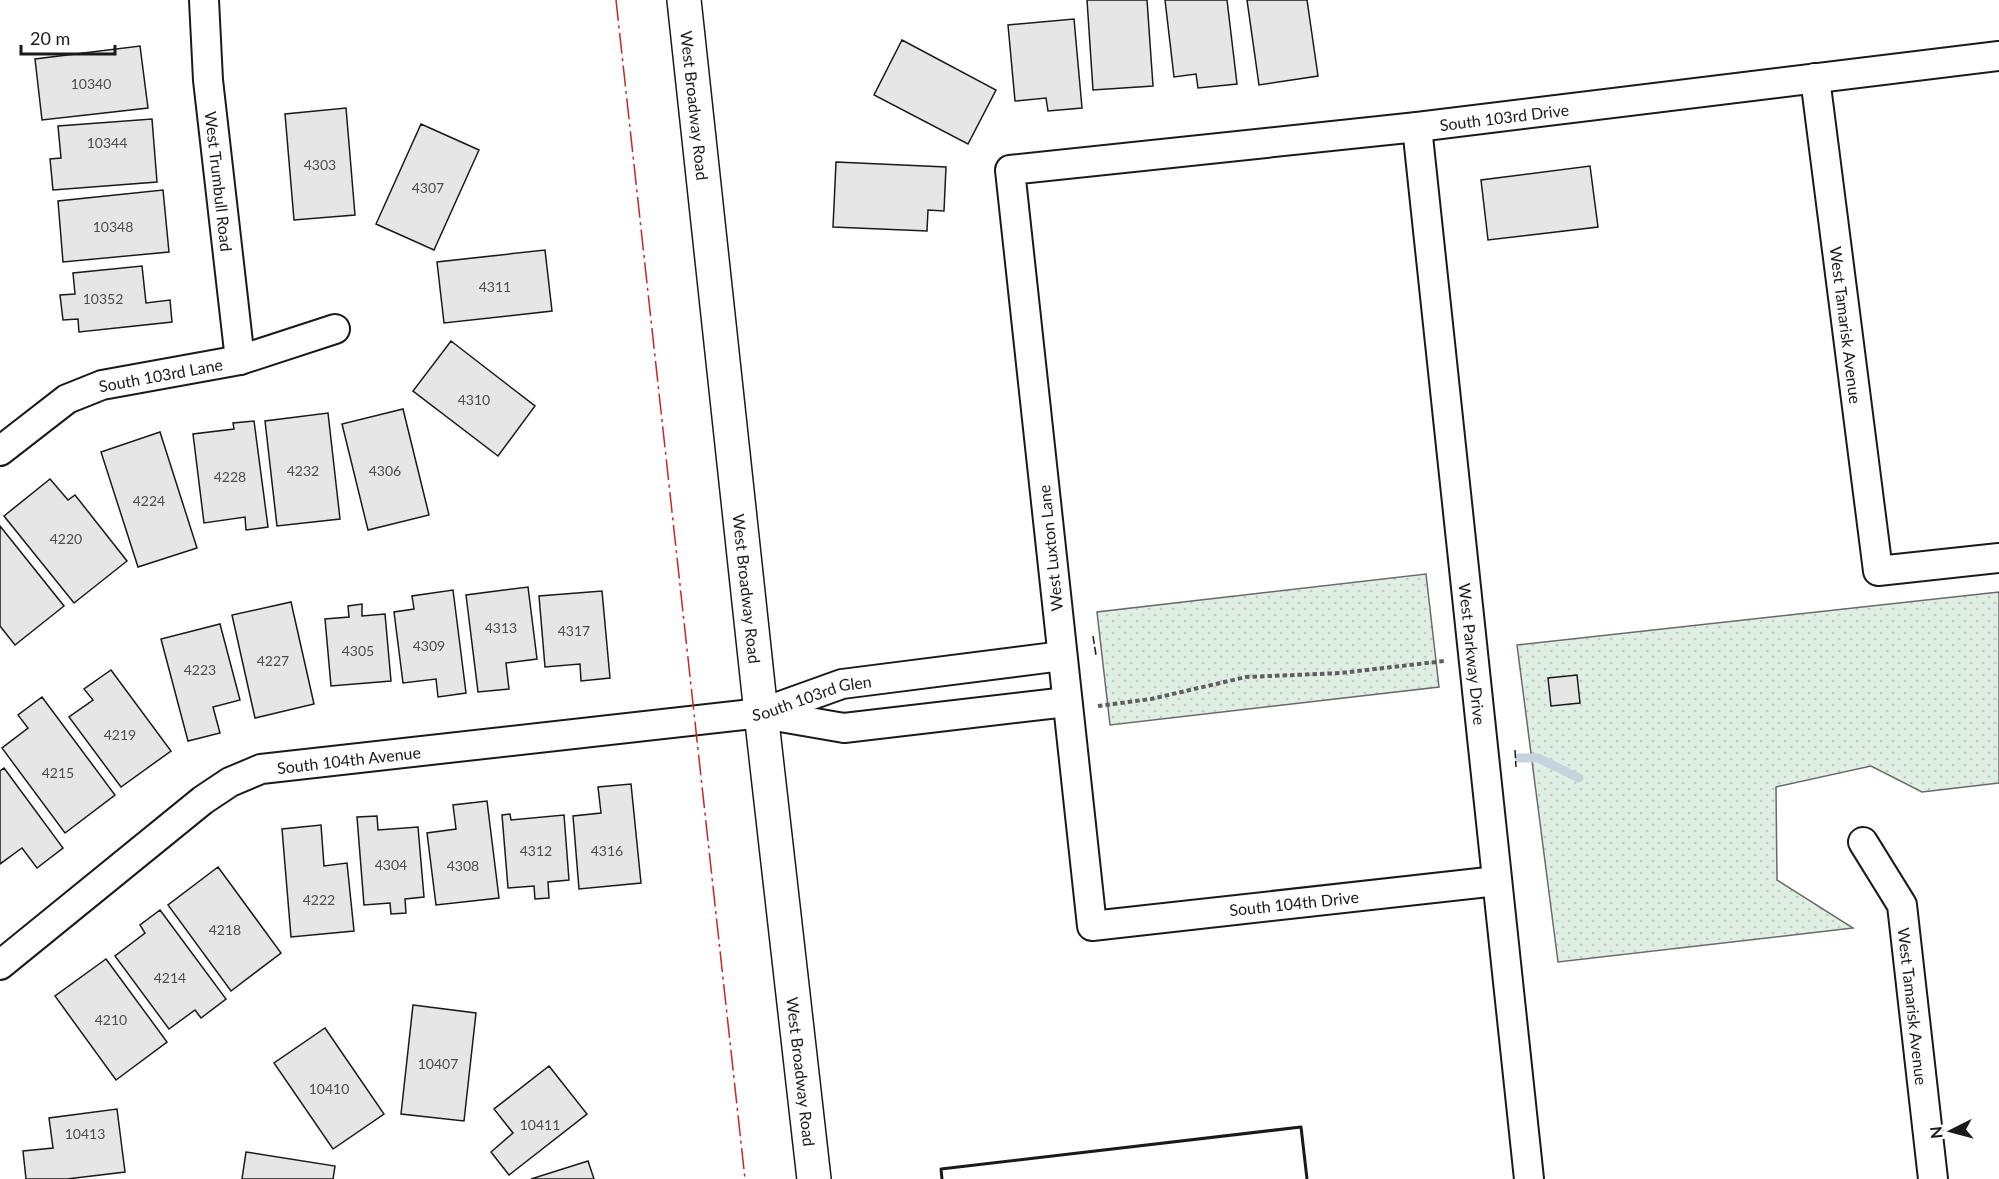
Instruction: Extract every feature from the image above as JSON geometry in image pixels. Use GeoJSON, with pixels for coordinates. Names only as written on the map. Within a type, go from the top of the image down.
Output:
{"type":"FeatureCollection","features":[{"type":"Feature","properties":{"kind":"main road","name":"West Broadway Road"},"geometry":{"type":"LineString","coordinates":[[684,0],[814,1179]]}},
{"type":"Feature","properties":{"kind":"street","name":"West Trumbull Road"},"geometry":{"type":"LineString","coordinates":[[204,0],[208,80],[240,360]]}},
{"type":"Feature","properties":{"kind":"street","name":"South 103rd Drive"},"geometry":{"type":"LineString","coordinates":[[1010,171],[1417,127],[1999,56]]}},
{"type":"Feature","properties":{"kind":"street","name":"West Tamarisk Avenue"},"geometry":{"type":"LineString","coordinates":[[1815,78],[1878,570],[1999,558]]}},
{"type":"Feature","properties":{"kind":"street","name":"West Parkway Drive"},"geometry":{"type":"LineString","coordinates":[[1417,127],[1529,1179]]}},
{"type":"Feature","properties":{"kind":"street","name":"West Luxton Lane"},"geometry":{"type":"LineString","coordinates":[[1010,171],[1092,926]]}},
{"type":"Feature","properties":{"kind":"street","name":"South 103rd Lane"},"geometry":{"type":"LineString","coordinates":[[0,451],[67,399],[102,385],[240,360],[335,329]]}},
{"type":"Feature","properties":{"kind":"street","name":"South 103rd Glen"},"geometry":{"type":"LineString","coordinates":[[761,713],[842,684],[1062,656]]}},
{"type":"Feature","properties":{"kind":"street","name":"South 103rd Glen"},"geometry":{"type":"LineString","coordinates":[[761,713],[844,728],[1067,702]]}},
{"type":"Feature","properties":{"kind":"street","name":"South 104th Avenue"},"geometry":{"type":"LineString","coordinates":[[0,964],[203,800],[230,782],[261,769],[761,713]]}},
{"type":"Feature","properties":{"kind":"street","name":"West Tamarisk Avenue"},"geometry":{"type":"LineString","coordinates":[[1863,842],[1902,905],[1933,1179]]}},
{"type":"Feature","properties":{"kind":"street","name":"South 104th Drive"},"geometry":{"type":"LineString","coordinates":[[1092,926],[1497,881]]}},
{"type":"Feature","properties":{"kind":"path"},"geometry":{"type":"LineString","coordinates":[[1097,718],[1096,706],[1150,699],[1246,677],[1341,673],[1473,657]]}},
{"type":"Feature","properties":{"kind":"green space"},"geometry":{"type":"Polygon","coordinates":[[[1426,574],[1439,687],[1110,725],[1097,612],[1426,574]]]}},
{"type":"Feature","properties":{"kind":"green space"},"geometry":{"type":"Polygon","coordinates":[[[1999,592],[1999,783],[1922,792],[1871,766],[1776,787],[1777,880],[1853,928],[1558,962],[1517,645],[1999,592]]]}},
{"type":"Feature","properties":{"kind":"building"},"geometry":{"type":"Polygon","coordinates":[[[1087,0],[1147,0],[1153,86],[1093,90],[1087,0]]]}},
{"type":"Feature","properties":{"kind":"building"},"geometry":{"type":"Polygon","coordinates":[[[1165,0],[1227,0],[1237,84],[1198,88],[1196,74],[1174,77],[1165,0]]]}},
{"type":"Feature","properties":{"kind":"building"},"geometry":{"type":"Polygon","coordinates":[[[1247,0],[1307,0],[1318,76],[1259,85],[1247,0]]]}},
{"type":"Feature","properties":{"kind":"building"},"geometry":{"type":"Polygon","coordinates":[[[1074,19],[1082,108],[1048,111],[1046,98],[1015,101],[1008,25],[1074,19]]]}},
{"type":"Feature","properties":{"kind":"building"},"geometry":{"type":"Polygon","coordinates":[[[902,40],[996,90],[968,144],[874,95],[902,40]]]}},
{"type":"Feature","properties":{"kind":"building"},"geometry":{"type":"Polygon","coordinates":[[[140,46],[148,108],[42,120],[35,59],[140,46]]]}},
{"type":"Feature","properties":{"kind":"building"},"geometry":{"type":"Polygon","coordinates":[[[346,108],[355,215],[294,220],[285,114],[346,108]]]}},
{"type":"Feature","properties":{"kind":"building"},"geometry":{"type":"Polygon","coordinates":[[[152,119],[157,182],[53,190],[50,159],[61,158],[58,126],[152,119]]]}},
{"type":"Feature","properties":{"kind":"building"},"geometry":{"type":"Polygon","coordinates":[[[421,124],[479,150],[434,250],[376,224],[421,124]]]}},
{"type":"Feature","properties":{"kind":"building"},"geometry":{"type":"Polygon","coordinates":[[[836,162],[946,167],[944,211],[928,210],[927,231],[833,227],[836,162]]]}},
{"type":"Feature","properties":{"kind":"building"},"geometry":{"type":"Polygon","coordinates":[[[1590,166],[1598,227],[1488,240],[1481,180],[1590,166]]]}},
{"type":"Feature","properties":{"kind":"building"},"geometry":{"type":"Polygon","coordinates":[[[163,190],[169,252],[63,262],[58,201],[163,190]]]}},
{"type":"Feature","properties":{"kind":"building"},"geometry":{"type":"Polygon","coordinates":[[[545,250],[552,311],[444,323],[437,262],[545,250]]]}},
{"type":"Feature","properties":{"kind":"building"},"geometry":{"type":"Polygon","coordinates":[[[142,266],[146,303],[170,300],[172,322],[79,332],[78,319],[63,320],[60,295],[75,294],[73,273],[142,266]]]}},
{"type":"Feature","properties":{"kind":"building"},"geometry":{"type":"Polygon","coordinates":[[[451,341],[535,406],[498,456],[413,391],[451,341]]]}},
{"type":"Feature","properties":{"kind":"building"},"geometry":{"type":"Polygon","coordinates":[[[403,409],[429,515],[368,530],[342,424],[403,409]]]}},
{"type":"Feature","properties":{"kind":"building"},"geometry":{"type":"Polygon","coordinates":[[[328,413],[340,519],[277,526],[265,421],[328,413]]]}},
{"type":"Feature","properties":{"kind":"building"},"geometry":{"type":"Polygon","coordinates":[[[254,421],[268,527],[246,530],[245,517],[204,523],[193,434],[234,429],[233,423],[254,421]]]}},
{"type":"Feature","properties":{"kind":"building"},"geometry":{"type":"Polygon","coordinates":[[[160,432],[197,548],[138,567],[101,452],[160,432]]]}},
{"type":"Feature","properties":{"kind":"building"},"geometry":{"type":"Polygon","coordinates":[[[50,479],[68,500],[75,495],[127,561],[74,603],[4,516],[50,479]]]}},
{"type":"Feature","properties":{"kind":"building"},"geometry":{"type":"Polygon","coordinates":[[[0,526],[64,606],[15,645],[0,626],[0,526]]]}},
{"type":"Feature","properties":{"kind":"building"},"geometry":{"type":"Polygon","coordinates":[[[528,587],[537,659],[506,663],[509,689],[478,692],[466,595],[528,587]]]}},
{"type":"Feature","properties":{"kind":"building"},"geometry":{"type":"Polygon","coordinates":[[[453,590],[466,693],[438,697],[436,679],[403,683],[394,612],[414,609],[412,596],[453,590]]]}},
{"type":"Feature","properties":{"kind":"building"},"geometry":{"type":"Polygon","coordinates":[[[602,591],[610,678],[581,681],[580,664],[545,667],[539,596],[602,591]]]}},
{"type":"Feature","properties":{"kind":"building"},"geometry":{"type":"Polygon","coordinates":[[[291,602],[314,704],[255,718],[232,615],[291,602]]]}},
{"type":"Feature","properties":{"kind":"building"},"geometry":{"type":"Polygon","coordinates":[[[362,604],[362,616],[385,614],[391,681],[331,686],[325,619],[349,617],[348,606],[362,604]]]}},
{"type":"Feature","properties":{"kind":"building"},"geometry":{"type":"Polygon","coordinates":[[[220,624],[240,700],[213,707],[220,733],[188,741],[161,639],[220,624]]]}},
{"type":"Feature","properties":{"kind":"building"},"geometry":{"type":"Polygon","coordinates":[[[111,670],[171,751],[121,787],[69,717],[93,700],[84,689],[111,670]]]}},
{"type":"Feature","properties":{"kind":"building"},"geometry":{"type":"Polygon","coordinates":[[[1577,675],[1580,703],[1551,706],[1548,678],[1577,675]]]}},
{"type":"Feature","properties":{"kind":"building"},"geometry":{"type":"Polygon","coordinates":[[[42,697],[115,795],[65,833],[2,748],[28,728],[18,715],[42,697]]]}},
{"type":"Feature","properties":{"kind":"building"},"geometry":{"type":"Polygon","coordinates":[[[4,768],[63,848],[37,868],[22,848],[0,864],[0,771],[4,768]]]}},
{"type":"Feature","properties":{"kind":"building"},"geometry":{"type":"Polygon","coordinates":[[[631,784],[641,883],[579,889],[573,816],[601,813],[598,787],[631,784]]]}},
{"type":"Feature","properties":{"kind":"building"},"geometry":{"type":"Polygon","coordinates":[[[487,801],[499,898],[436,905],[427,833],[456,829],[453,805],[487,801]]]}},
{"type":"Feature","properties":{"kind":"building"},"geometry":{"type":"Polygon","coordinates":[[[510,814],[511,820],[564,815],[569,880],[548,882],[549,898],[535,899],[534,886],[508,888],[502,815],[510,814]]]}},
{"type":"Feature","properties":{"kind":"building"},"geometry":{"type":"Polygon","coordinates":[[[377,816],[378,830],[418,827],[424,897],[405,899],[406,913],[391,914],[390,903],[364,905],[357,817],[377,816]]]}},
{"type":"Feature","properties":{"kind":"building"},"geometry":{"type":"Polygon","coordinates":[[[321,825],[324,866],[347,863],[354,931],[291,937],[282,829],[321,825]]]}},
{"type":"Feature","properties":{"kind":"building"},"geometry":{"type":"Polygon","coordinates":[[[218,867],[281,953],[231,991],[168,905],[218,867]]]}},
{"type":"Feature","properties":{"kind":"building"},"geometry":{"type":"Polygon","coordinates":[[[160,910],[226,999],[201,1018],[195,1010],[169,1029],[115,956],[145,933],[140,925],[160,910]]]}},
{"type":"Feature","properties":{"kind":"building"},"geometry":{"type":"Polygon","coordinates":[[[106,959],[167,1042],[116,1080],[55,996],[106,959]]]}},
{"type":"Feature","properties":{"kind":"building"},"geometry":{"type":"Polygon","coordinates":[[[413,1005],[476,1013],[464,1121],[401,1114],[413,1005]]]}},
{"type":"Feature","properties":{"kind":"building"},"geometry":{"type":"Polygon","coordinates":[[[325,1028],[384,1114],[333,1149],[274,1063],[325,1028]]]}},
{"type":"Feature","properties":{"kind":"building"},"geometry":{"type":"Polygon","coordinates":[[[549,1066],[587,1114],[509,1175],[491,1152],[513,1133],[494,1109],[549,1066]]]}},
{"type":"Feature","properties":{"kind":"building"},"geometry":{"type":"Polygon","coordinates":[[[117,1109],[125,1172],[67,1179],[26,1179],[23,1151],[53,1148],[49,1118],[117,1109]]]}},
{"type":"Feature","properties":{"kind":"building"},"geometry":{"type":"Polygon","coordinates":[[[246,1152],[335,1166],[333,1179],[242,1179],[246,1152]]]}},
{"type":"Feature","properties":{"kind":"building"},"geometry":{"type":"Polygon","coordinates":[[[588,1161],[594,1179],[531,1179],[588,1161]]]}},
{"type":"Feature","properties":{"kind":"waterway"},"geometry":{"type":"LineString","coordinates":[[1519,758],[1538,758],[1579,778]]}},
{"type":"Feature","properties":{"kind":"fence"},"geometry":{"type":"LineString","coordinates":[[1093,636],[1096,655]]}},
{"type":"Feature","properties":{"kind":"fence"},"geometry":{"type":"LineString","coordinates":[[1515,750],[1516,767]]}},
{"type":"Feature","properties":{"kind":"wall"},"geometry":{"type":"LineString","coordinates":[[942,1179],[941,1169],[1301,1127],[1307,1179]]}},
{"type":"Feature","properties":{"kind":"power"},"geometry":{"type":"LineString","coordinates":[[616,0],[745,1179]]}}]}
